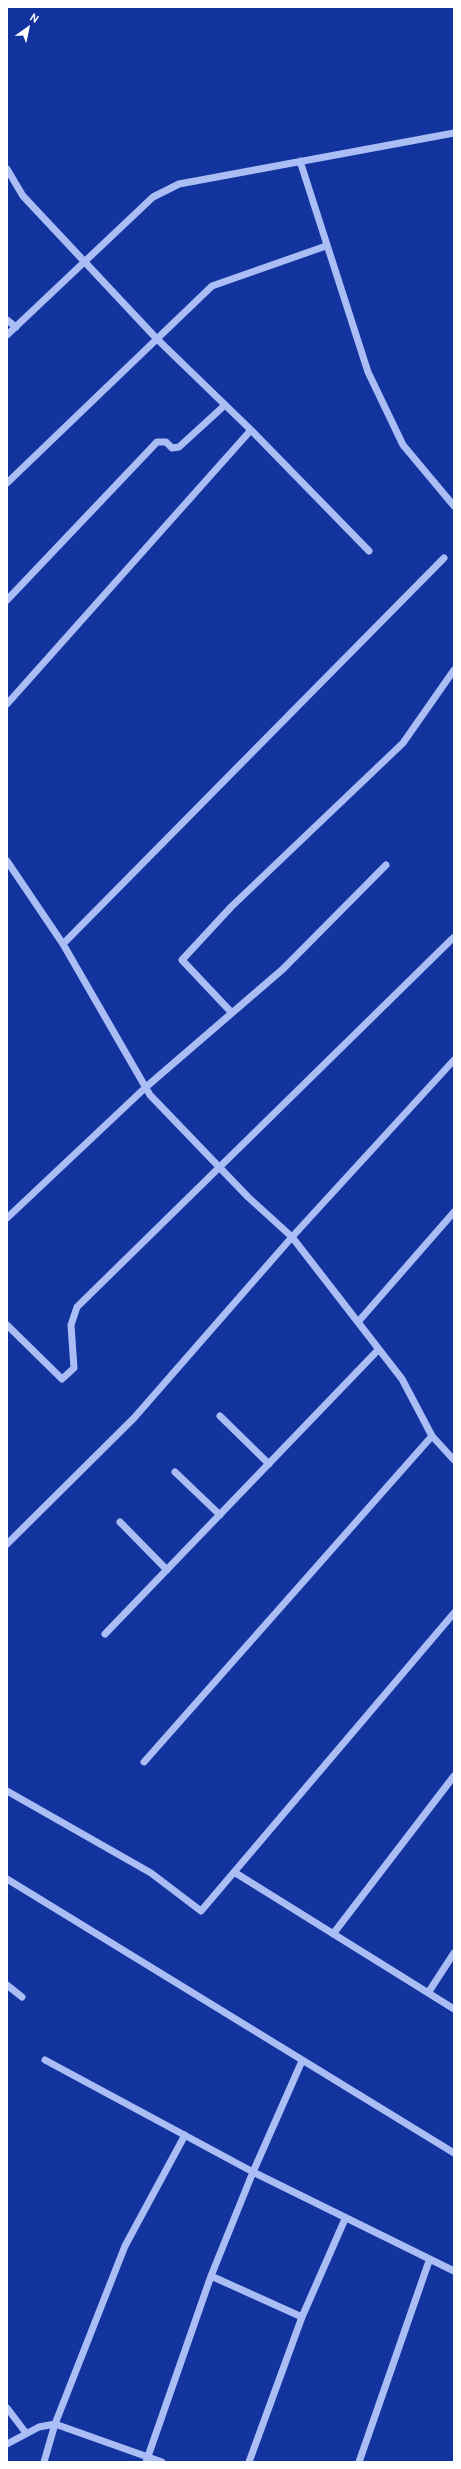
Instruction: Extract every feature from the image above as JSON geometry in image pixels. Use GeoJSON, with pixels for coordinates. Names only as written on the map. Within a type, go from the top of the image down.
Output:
{"type":"FeatureCollection","features":[{"type":"Feature","properties":{"kind":"street"},"geometry":{"type":"LineString","coordinates":[[7,335],[153,197],[179,184],[454,133]]}},
{"type":"Feature","properties":{"kind":"street"},"geometry":{"type":"LineString","coordinates":[[300,161],[326,246],[368,372],[403,445],[454,506]]}},
{"type":"Feature","properties":{"kind":"street"},"geometry":{"type":"LineString","coordinates":[[7,170],[23,196],[86,261],[156,338],[225,404],[369,551]]}},
{"type":"Feature","properties":{"kind":"street"},"geometry":{"type":"LineString","coordinates":[[7,483],[156,338],[212,286],[326,246]]}},
{"type":"Feature","properties":{"kind":"street"},"geometry":{"type":"LineString","coordinates":[[7,320],[16,327]]}},
{"type":"Feature","properties":{"kind":"street"},"geometry":{"type":"LineString","coordinates":[[7,600],[157,442],[166,442],[172,448],[179,447],[225,404]]}},
{"type":"Feature","properties":{"kind":"street"},"geometry":{"type":"LineString","coordinates":[[7,704],[251,430]]}},
{"type":"Feature","properties":{"kind":"street"},"geometry":{"type":"LineString","coordinates":[[63,944],[444,558]]}},
{"type":"Feature","properties":{"kind":"street"},"geometry":{"type":"LineString","coordinates":[[232,1013],[182,960],[230,907],[403,743],[454,670]]}},
{"type":"Feature","properties":{"kind":"street"},"geometry":{"type":"LineString","coordinates":[[7,861],[63,944],[150,1095],[219,1167],[292,1237],[402,1379],[432,1436],[454,1460]]}},
{"type":"Feature","properties":{"kind":"street"},"geometry":{"type":"LineString","coordinates":[[7,1218],[146,1088],[283,969],[386,864]]}},
{"type":"Feature","properties":{"kind":"street"},"geometry":{"type":"LineString","coordinates":[[7,1325],[62,1379],[74,1368],[72,1325],[77,1308],[453,938]]}},
{"type":"Feature","properties":{"kind":"street"},"geometry":{"type":"LineString","coordinates":[[7,1544],[134,1418],[292,1237],[454,1060]]}},
{"type":"Feature","properties":{"kind":"street"},"geometry":{"type":"LineString","coordinates":[[358,1322],[454,1212]]}},
{"type":"Feature","properties":{"kind":"street"},"geometry":{"type":"LineString","coordinates":[[105,1634],[379,1349]]}},
{"type":"Feature","properties":{"kind":"street"},"geometry":{"type":"LineString","coordinates":[[220,1416],[269,1464]]}},
{"type":"Feature","properties":{"kind":"street"},"geometry":{"type":"LineString","coordinates":[[144,1762],[432,1436]]}},
{"type":"Feature","properties":{"kind":"street"},"geometry":{"type":"LineString","coordinates":[[175,1472],[220,1515]]}},
{"type":"Feature","properties":{"kind":"street"},"geometry":{"type":"LineString","coordinates":[[120,1522],[167,1570]]}},
{"type":"Feature","properties":{"kind":"street"},"geometry":{"type":"LineString","coordinates":[[7,1791],[151,1873],[201,1910],[454,1613]]}},
{"type":"Feature","properties":{"kind":"street"},"geometry":{"type":"LineString","coordinates":[[333,1934],[454,1776]]}},
{"type":"Feature","properties":{"kind":"street"},"geometry":{"type":"LineString","coordinates":[[234,1872],[454,2009]]}},
{"type":"Feature","properties":{"kind":"street"},"geometry":{"type":"LineString","coordinates":[[7,1879],[454,2153]]}},
{"type":"Feature","properties":{"kind":"street"},"geometry":{"type":"LineString","coordinates":[[428,1993],[454,1952]]}},
{"type":"Feature","properties":{"kind":"street"},"geometry":{"type":"LineString","coordinates":[[7,1985],[22,1996]]}},
{"type":"Feature","properties":{"kind":"street"},"geometry":{"type":"LineString","coordinates":[[45,2060],[253,2172],[429,2261],[454,2271]]}},
{"type":"Feature","properties":{"kind":"street"},"geometry":{"type":"LineString","coordinates":[[147,2459],[211,2276],[253,2172],[302,2061]]}},
{"type":"Feature","properties":{"kind":"street"},"geometry":{"type":"LineString","coordinates":[[44,2462],[55,2424],[125,2246],[185,2135]]}},
{"type":"Feature","properties":{"kind":"street"},"geometry":{"type":"LineString","coordinates":[[248,2462],[302,2317],[345,2219]]}},
{"type":"Feature","properties":{"kind":"street"},"geometry":{"type":"LineString","coordinates":[[360,2462],[429,2261]]}},
{"type":"Feature","properties":{"kind":"street"},"geometry":{"type":"LineString","coordinates":[[211,2276],[302,2317]]}},
{"type":"Feature","properties":{"kind":"street"},"geometry":{"type":"LineString","coordinates":[[7,2408],[26,2433]]}},
{"type":"Feature","properties":{"kind":"street"},"geometry":{"type":"LineString","coordinates":[[7,2444],[39,2427],[55,2424],[147,2459],[162,2462]]}}]}
